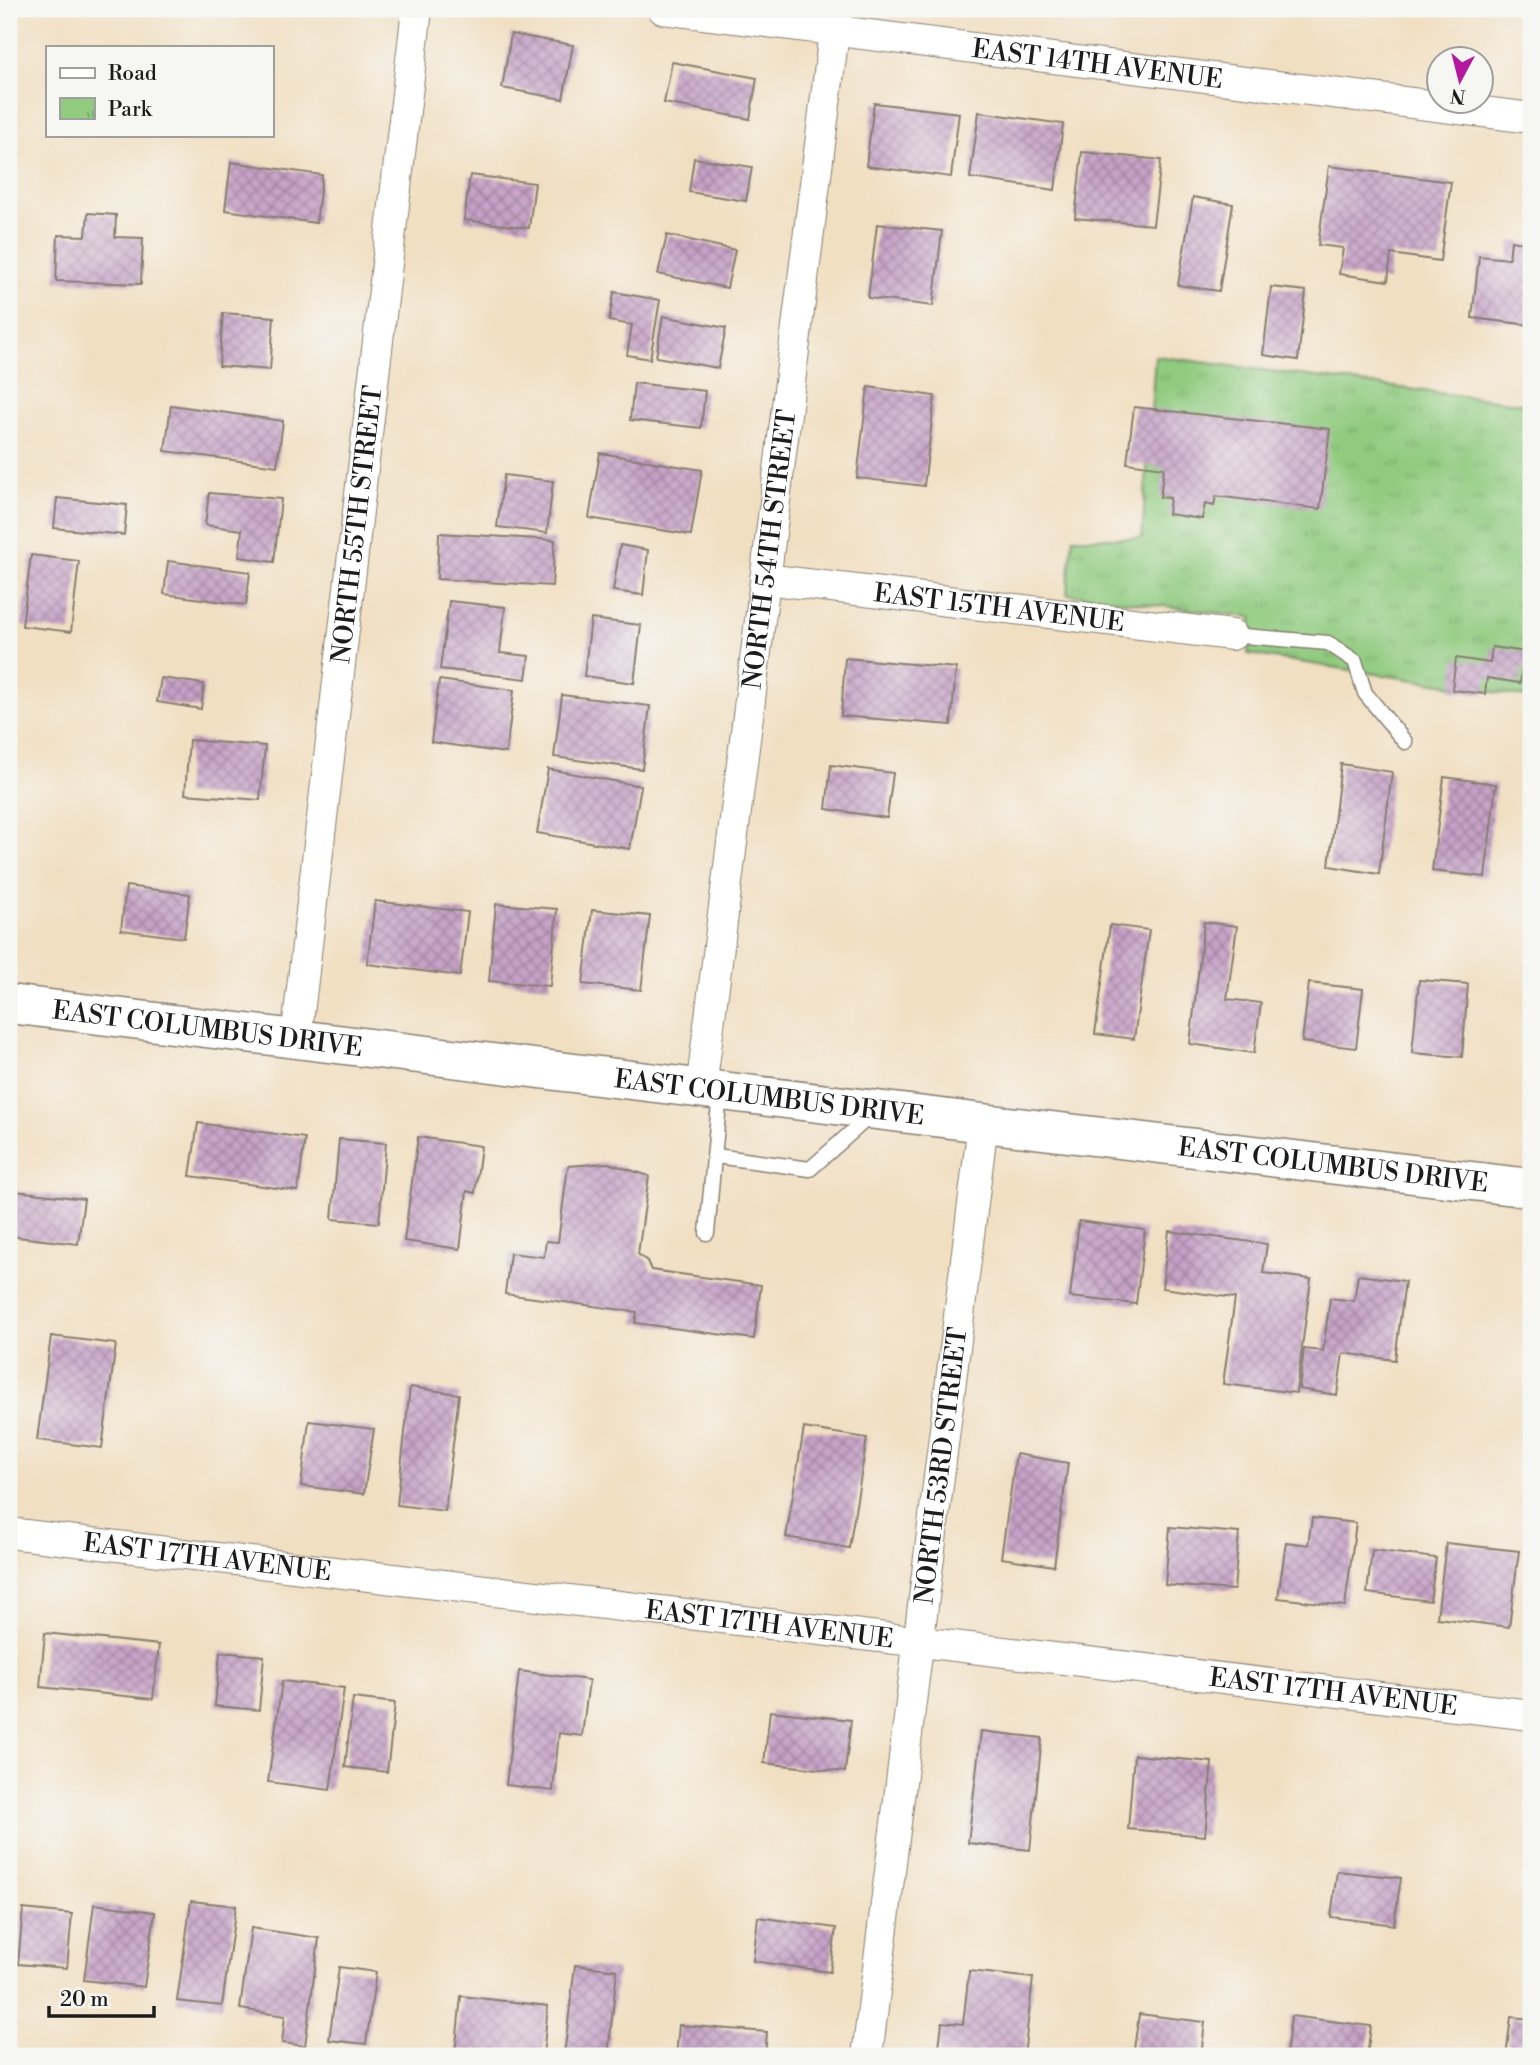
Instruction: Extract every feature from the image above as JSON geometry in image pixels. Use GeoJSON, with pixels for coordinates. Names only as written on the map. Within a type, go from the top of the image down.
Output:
{"type":"FeatureCollection","features":[{"type":"Feature","properties":{"kind":"main road","name":"EAST COLUMBUS DRIVE"},"geometry":{"type":"LineString","coordinates":[[9,1004],[1531,1188]]}},
{"type":"Feature","properties":{"kind":"street","name":"NORTH 55TH STREET"},"geometry":{"type":"LineString","coordinates":[[296,1039],[417,9]]}},
{"type":"Feature","properties":{"kind":"street","name":"EAST 14TH AVENUE"},"geometry":{"type":"LineString","coordinates":[[663,9],[836,19],[1531,118]]}},
{"type":"Feature","properties":{"kind":"street","name":"NORTH 54TH STREET"},"geometry":{"type":"LineString","coordinates":[[711,1090],[765,579],[836,19]]}},
{"type":"Feature","properties":{"kind":"street","name":"EAST 15TH AVENUE"},"geometry":{"type":"LineString","coordinates":[[765,579],[1233,635]]}},
{"type":"Feature","properties":{"kind":"street","name":"NORTH 53RD STREET"},"geometry":{"type":"LineString","coordinates":[[867,2056],[983,1123]]}},
{"type":"Feature","properties":{"kind":"street","name":"EAST 17TH AVENUE"},"geometry":{"type":"LineString","coordinates":[[9,1533],[1531,1715]]}},
{"type":"Feature","properties":{"kind":"lane"},"geometry":{"type":"LineString","coordinates":[[1233,635],[1328,643],[1355,661],[1365,693],[1405,742]]}},
{"type":"Feature","properties":{"kind":"lane"},"geometry":{"type":"LineString","coordinates":[[707,1233],[716,1156],[711,1090]]}},
{"type":"Feature","properties":{"kind":"lane"},"geometry":{"type":"LineString","coordinates":[[716,1156],[810,1169],[876,1110]]}},
{"type":"Feature","properties":{"kind":"green space"},"geometry":{"type":"Polygon","coordinates":[[[1155,356],[1531,405],[1531,698],[1248,654],[1252,617],[1067,594],[1073,538],[1142,538],[1155,356]]]}},
{"type":"Feature","properties":{"kind":"building"},"geometry":{"type":"Polygon","coordinates":[[[511,34],[573,45],[563,99],[502,88],[511,34]]]}},
{"type":"Feature","properties":{"kind":"building"},"geometry":{"type":"Polygon","coordinates":[[[672,62],[757,78],[750,119],[664,103],[672,62]]]}},
{"type":"Feature","properties":{"kind":"building"},"geometry":{"type":"Polygon","coordinates":[[[874,103],[959,113],[951,177],[866,166],[874,103]]]}},
{"type":"Feature","properties":{"kind":"building"},"geometry":{"type":"Polygon","coordinates":[[[979,112],[1063,124],[1055,190],[970,178],[979,112]]]}},
{"type":"Feature","properties":{"kind":"building"},"geometry":{"type":"Polygon","coordinates":[[[1082,152],[1161,160],[1153,225],[1075,218],[1082,152]]]}},
{"type":"Feature","properties":{"kind":"building"},"geometry":{"type":"Polygon","coordinates":[[[694,158],[752,167],[746,201],[689,192],[694,158]]]}},
{"type":"Feature","properties":{"kind":"building"},"geometry":{"type":"Polygon","coordinates":[[[231,162],[322,175],[316,223],[225,210],[231,162]]]}},
{"type":"Feature","properties":{"kind":"building"},"geometry":{"type":"Polygon","coordinates":[[[1329,166],[1451,182],[1440,261],[1391,254],[1388,281],[1339,274],[1343,248],[1318,245],[1329,166]]]}},
{"type":"Feature","properties":{"kind":"building"},"geometry":{"type":"Polygon","coordinates":[[[470,175],[535,183],[529,228],[464,220],[470,175]]]}},
{"type":"Feature","properties":{"kind":"building"},"geometry":{"type":"Polygon","coordinates":[[[1193,197],[1233,204],[1219,291],[1178,285],[1193,197]]]}},
{"type":"Feature","properties":{"kind":"building"},"geometry":{"type":"Polygon","coordinates":[[[88,213],[116,215],[115,237],[143,238],[141,284],[56,281],[58,235],[86,236],[88,213]]]}},
{"type":"Feature","properties":{"kind":"building"},"geometry":{"type":"Polygon","coordinates":[[[877,224],[942,231],[933,306],[868,298],[877,224]]]}},
{"type":"Feature","properties":{"kind":"building"},"geometry":{"type":"Polygon","coordinates":[[[667,235],[735,250],[727,288],[658,274],[667,235]]]}},
{"type":"Feature","properties":{"kind":"building"},"geometry":{"type":"Polygon","coordinates":[[[1511,241],[1531,244],[1531,325],[1472,318],[1479,256],[1509,259],[1511,241]]]}},
{"type":"Feature","properties":{"kind":"building"},"geometry":{"type":"Polygon","coordinates":[[[1271,287],[1306,291],[1298,360],[1263,355],[1271,287]]]}},
{"type":"Feature","properties":{"kind":"building"},"geometry":{"type":"Polygon","coordinates":[[[614,292],[660,300],[650,359],[627,355],[632,325],[609,321],[614,292]]]}},
{"type":"Feature","properties":{"kind":"building"},"geometry":{"type":"Polygon","coordinates":[[[223,313],[274,317],[270,370],[219,366],[223,313]]]}},
{"type":"Feature","properties":{"kind":"building"},"geometry":{"type":"Polygon","coordinates":[[[663,316],[726,328],[718,368],[656,357],[663,316]]]}},
{"type":"Feature","properties":{"kind":"building"},"geometry":{"type":"Polygon","coordinates":[[[634,383],[705,391],[701,428],[630,420],[634,383]]]}},
{"type":"Feature","properties":{"kind":"building"},"geometry":{"type":"Polygon","coordinates":[[[868,387],[935,396],[924,486],[857,478],[868,387]]]}},
{"type":"Feature","properties":{"kind":"building"},"geometry":{"type":"Polygon","coordinates":[[[171,405],[283,421],[277,466],[165,451],[171,405]]]}},
{"type":"Feature","properties":{"kind":"building"},"geometry":{"type":"Polygon","coordinates":[[[1134,407],[1330,429],[1320,509],[1216,496],[1214,506],[1205,504],[1202,519],[1168,514],[1170,498],[1160,497],[1164,468],[1127,463],[1134,407]]]}},
{"type":"Feature","properties":{"kind":"building"},"geometry":{"type":"Polygon","coordinates":[[[600,453],[702,470],[691,535],[589,518],[600,453]]]}},
{"type":"Feature","properties":{"kind":"building"},"geometry":{"type":"Polygon","coordinates":[[[504,475],[553,481],[547,533],[497,527],[504,475]]]}},
{"type":"Feature","properties":{"kind":"building"},"geometry":{"type":"Polygon","coordinates":[[[209,493],[281,499],[274,562],[239,557],[242,530],[205,525],[209,493]]]}},
{"type":"Feature","properties":{"kind":"building"},"geometry":{"type":"Polygon","coordinates":[[[57,498],[127,505],[124,535],[54,528],[57,498]]]}},
{"type":"Feature","properties":{"kind":"building"},"geometry":{"type":"Polygon","coordinates":[[[439,533],[555,540],[552,586],[437,579],[439,533]]]}},
{"type":"Feature","properties":{"kind":"building"},"geometry":{"type":"Polygon","coordinates":[[[620,545],[648,550],[643,595],[613,591],[620,545]]]}},
{"type":"Feature","properties":{"kind":"building"},"geometry":{"type":"Polygon","coordinates":[[[31,555],[79,561],[71,632],[22,626],[31,555]]]}},
{"type":"Feature","properties":{"kind":"building"},"geometry":{"type":"Polygon","coordinates":[[[168,561],[250,572],[246,605],[164,594],[168,561]]]}},
{"type":"Feature","properties":{"kind":"building"},"geometry":{"type":"Polygon","coordinates":[[[449,601],[505,607],[500,653],[529,656],[526,679],[440,669],[449,601]]]}},
{"type":"Feature","properties":{"kind":"building"},"geometry":{"type":"Polygon","coordinates":[[[591,619],[641,625],[634,683],[584,676],[591,619]]]}},
{"type":"Feature","properties":{"kind":"building"},"geometry":{"type":"Polygon","coordinates":[[[1528,636],[1531,636],[1531,670],[1522,669],[1520,683],[1487,678],[1485,694],[1452,690],[1456,658],[1490,663],[1492,647],[1526,652],[1528,636]]]}},
{"type":"Feature","properties":{"kind":"building"},"geometry":{"type":"Polygon","coordinates":[[[845,658],[956,668],[951,725],[841,716],[845,658]]]}},
{"type":"Feature","properties":{"kind":"building"},"geometry":{"type":"Polygon","coordinates":[[[161,678],[204,684],[201,709],[157,702],[161,678]]]}},
{"type":"Feature","properties":{"kind":"building"},"geometry":{"type":"Polygon","coordinates":[[[439,680],[514,690],[506,753],[431,742],[439,680]]]}},
{"type":"Feature","properties":{"kind":"building"},"geometry":{"type":"Polygon","coordinates":[[[562,695],[650,706],[642,769],[554,757],[562,695]]]}},
{"type":"Feature","properties":{"kind":"building"},"geometry":{"type":"Polygon","coordinates":[[[189,740],[265,746],[260,800],[185,794],[189,740]]]}},
{"type":"Feature","properties":{"kind":"building"},"geometry":{"type":"Polygon","coordinates":[[[1341,764],[1392,772],[1379,874],[1329,866],[1341,764]]]}},
{"type":"Feature","properties":{"kind":"building"},"geometry":{"type":"Polygon","coordinates":[[[831,765],[893,773],[887,818],[826,809],[831,765]]]}},
{"type":"Feature","properties":{"kind":"building"},"geometry":{"type":"Polygon","coordinates":[[[548,769],[641,786],[630,849],[537,833],[548,769]]]}},
{"type":"Feature","properties":{"kind":"building"},"geometry":{"type":"Polygon","coordinates":[[[1444,777],[1496,784],[1485,877],[1432,871],[1444,777]]]}},
{"type":"Feature","properties":{"kind":"building"},"geometry":{"type":"Polygon","coordinates":[[[126,886],[190,894],[184,938],[121,930],[126,886]]]}},
{"type":"Feature","properties":{"kind":"building"},"geometry":{"type":"Polygon","coordinates":[[[375,901],[468,912],[460,976],[367,964],[375,901]]]}},
{"type":"Feature","properties":{"kind":"building"},"geometry":{"type":"Polygon","coordinates":[[[496,904],[557,909],[550,986],[489,981],[496,904]]]}},
{"type":"Feature","properties":{"kind":"building"},"geometry":{"type":"Polygon","coordinates":[[[592,910],[650,916],[641,990],[583,984],[592,910]]]}},
{"type":"Feature","properties":{"kind":"building"},"geometry":{"type":"Polygon","coordinates":[[[1204,922],[1237,926],[1227,999],[1261,1003],[1254,1053],[1190,1044],[1204,922]]]}},
{"type":"Feature","properties":{"kind":"building"},"geometry":{"type":"Polygon","coordinates":[[[1110,925],[1149,930],[1134,1039],[1095,1034],[1110,925]]]}},
{"type":"Feature","properties":{"kind":"building"},"geometry":{"type":"Polygon","coordinates":[[[1419,980],[1468,984],[1462,1057],[1412,1053],[1419,980]]]}},
{"type":"Feature","properties":{"kind":"building"},"geometry":{"type":"Polygon","coordinates":[[[1309,983],[1363,989],[1356,1048],[1302,1042],[1309,983]]]}},
{"type":"Feature","properties":{"kind":"building"},"geometry":{"type":"Polygon","coordinates":[[[198,1123],[305,1138],[298,1191],[190,1176],[198,1123]]]}},
{"type":"Feature","properties":{"kind":"building"},"geometry":{"type":"Polygon","coordinates":[[[418,1137],[481,1146],[475,1193],[467,1191],[460,1249],[404,1241],[418,1137]]]}},
{"type":"Feature","properties":{"kind":"building"},"geometry":{"type":"Polygon","coordinates":[[[339,1139],[386,1143],[379,1223],[332,1219],[339,1139]]]}},
{"type":"Feature","properties":{"kind":"building"},"geometry":{"type":"Polygon","coordinates":[[[608,1163],[649,1176],[638,1254],[647,1261],[651,1270],[761,1285],[754,1339],[635,1323],[637,1312],[505,1294],[510,1253],[544,1257],[546,1241],[558,1242],[568,1166],[608,1163]]]}},
{"type":"Feature","properties":{"kind":"building"},"geometry":{"type":"Polygon","coordinates":[[[15,1191],[84,1199],[78,1244],[9,1236],[15,1191]]]}},
{"type":"Feature","properties":{"kind":"building"},"geometry":{"type":"Polygon","coordinates":[[[1079,1221],[1145,1230],[1136,1304],[1070,1297],[1079,1221]]]}},
{"type":"Feature","properties":{"kind":"building"},"geometry":{"type":"Polygon","coordinates":[[[1169,1231],[1267,1244],[1263,1273],[1311,1279],[1296,1393],[1223,1384],[1235,1298],[1162,1288],[1169,1231]]]}},
{"type":"Feature","properties":{"kind":"building"},"geometry":{"type":"Polygon","coordinates":[[[1358,1275],[1405,1281],[1395,1360],[1343,1353],[1337,1395],[1299,1389],[1304,1349],[1323,1351],[1330,1298],[1354,1301],[1358,1275]]]}},
{"type":"Feature","properties":{"kind":"building"},"geometry":{"type":"Polygon","coordinates":[[[51,1336],[116,1344],[102,1448],[37,1440],[51,1336]]]}},
{"type":"Feature","properties":{"kind":"building"},"geometry":{"type":"Polygon","coordinates":[[[410,1387],[459,1394],[445,1511],[397,1505],[410,1387]]]}},
{"type":"Feature","properties":{"kind":"building"},"geometry":{"type":"Polygon","coordinates":[[[309,1421],[374,1429],[364,1494],[301,1486],[309,1421]]]}},
{"type":"Feature","properties":{"kind":"building"},"geometry":{"type":"Polygon","coordinates":[[[804,1428],[867,1438],[849,1548],[786,1537],[804,1428]]]}},
{"type":"Feature","properties":{"kind":"building"},"geometry":{"type":"Polygon","coordinates":[[[1016,1454],[1068,1463],[1054,1566],[1001,1558],[1016,1454]]]}},
{"type":"Feature","properties":{"kind":"building"},"geometry":{"type":"Polygon","coordinates":[[[1312,1518],[1356,1523],[1345,1606],[1278,1598],[1286,1542],[1308,1545],[1312,1518]]]}},
{"type":"Feature","properties":{"kind":"building"},"geometry":{"type":"Polygon","coordinates":[[[1170,1527],[1239,1533],[1234,1590],[1165,1585],[1170,1527]]]}},
{"type":"Feature","properties":{"kind":"building"},"geometry":{"type":"Polygon","coordinates":[[[1446,1543],[1519,1551],[1509,1627],[1437,1618],[1446,1543]]]}},
{"type":"Feature","properties":{"kind":"building"},"geometry":{"type":"Polygon","coordinates":[[[1372,1550],[1436,1558],[1430,1601],[1367,1593],[1372,1550]]]}},
{"type":"Feature","properties":{"kind":"building"},"geometry":{"type":"Polygon","coordinates":[[[45,1633],[159,1645],[153,1699],[40,1687],[45,1633]]]}},
{"type":"Feature","properties":{"kind":"building"},"geometry":{"type":"Polygon","coordinates":[[[220,1652],[264,1656],[259,1710],[215,1706],[220,1652]]]}},
{"type":"Feature","properties":{"kind":"building"},"geometry":{"type":"Polygon","coordinates":[[[519,1671],[589,1680],[582,1736],[559,1733],[553,1791],[506,1785],[519,1671]]]}},
{"type":"Feature","properties":{"kind":"building"},"geometry":{"type":"Polygon","coordinates":[[[282,1681],[344,1688],[330,1790],[268,1782],[282,1681]]]}},
{"type":"Feature","properties":{"kind":"building"},"geometry":{"type":"Polygon","coordinates":[[[353,1698],[395,1703],[387,1772],[345,1767],[353,1698]]]}},
{"type":"Feature","properties":{"kind":"building"},"geometry":{"type":"Polygon","coordinates":[[[770,1711],[851,1720],[845,1772],[764,1763],[770,1711]]]}},
{"type":"Feature","properties":{"kind":"building"},"geometry":{"type":"Polygon","coordinates":[[[981,1731],[1042,1738],[1030,1850],[968,1843],[981,1731]]]}},
{"type":"Feature","properties":{"kind":"building"},"geometry":{"type":"Polygon","coordinates":[[[1134,1755],[1212,1762],[1205,1836],[1128,1829],[1134,1755]]]}},
{"type":"Feature","properties":{"kind":"building"},"geometry":{"type":"Polygon","coordinates":[[[1337,1871],[1401,1878],[1394,1925],[1331,1917],[1337,1871]]]}},
{"type":"Feature","properties":{"kind":"building"},"geometry":{"type":"Polygon","coordinates":[[[191,1901],[236,1906],[222,2006],[177,2001],[191,1901]]]}},
{"type":"Feature","properties":{"kind":"building"},"geometry":{"type":"Polygon","coordinates":[[[94,1904],[155,1912],[144,1987],[84,1980],[94,1904]]]}},
{"type":"Feature","properties":{"kind":"building"},"geometry":{"type":"Polygon","coordinates":[[[23,1909],[72,1914],[67,1968],[18,1964],[23,1909]]]}},
{"type":"Feature","properties":{"kind":"building"},"geometry":{"type":"Polygon","coordinates":[[[758,1917],[836,1928],[830,1972],[753,1961],[758,1917]]]}},
{"type":"Feature","properties":{"kind":"building"},"geometry":{"type":"Polygon","coordinates":[[[251,1928],[319,1938],[305,2046],[282,2043],[285,2016],[240,2009],[251,1928]]]}},
{"type":"Feature","properties":{"kind":"building"},"geometry":{"type":"Polygon","coordinates":[[[575,1965],[617,1970],[608,2056],[564,2056],[575,1965]]]}},
{"type":"Feature","properties":{"kind":"building"},"geometry":{"type":"Polygon","coordinates":[[[339,1967],[376,1972],[366,2044],[329,2040],[339,1967]]]}},
{"type":"Feature","properties":{"kind":"building"},"geometry":{"type":"Polygon","coordinates":[[[969,1971],[1033,1978],[1024,2056],[938,2056],[942,2022],[963,2024],[969,1971]]]}},
{"type":"Feature","properties":{"kind":"building"},"geometry":{"type":"Polygon","coordinates":[[[461,1996],[548,2006],[543,2056],[455,2055],[461,1996]]]}},
{"type":"Feature","properties":{"kind":"building"},"geometry":{"type":"Polygon","coordinates":[[[1139,2014],[1205,2022],[1201,2056],[1133,2056],[1139,2014]]]}},
{"type":"Feature","properties":{"kind":"building"},"geometry":{"type":"Polygon","coordinates":[[[1291,2016],[1371,2026],[1367,2056],[1286,2056],[1291,2016]]]}},
{"type":"Feature","properties":{"kind":"building"},"geometry":{"type":"Polygon","coordinates":[[[1511,2017],[1531,2019],[1531,2056],[1506,2056],[1511,2017]]]}},
{"type":"Feature","properties":{"kind":"building"},"geometry":{"type":"Polygon","coordinates":[[[679,2025],[767,2032],[765,2056],[676,2056],[679,2025]]]}}]}
